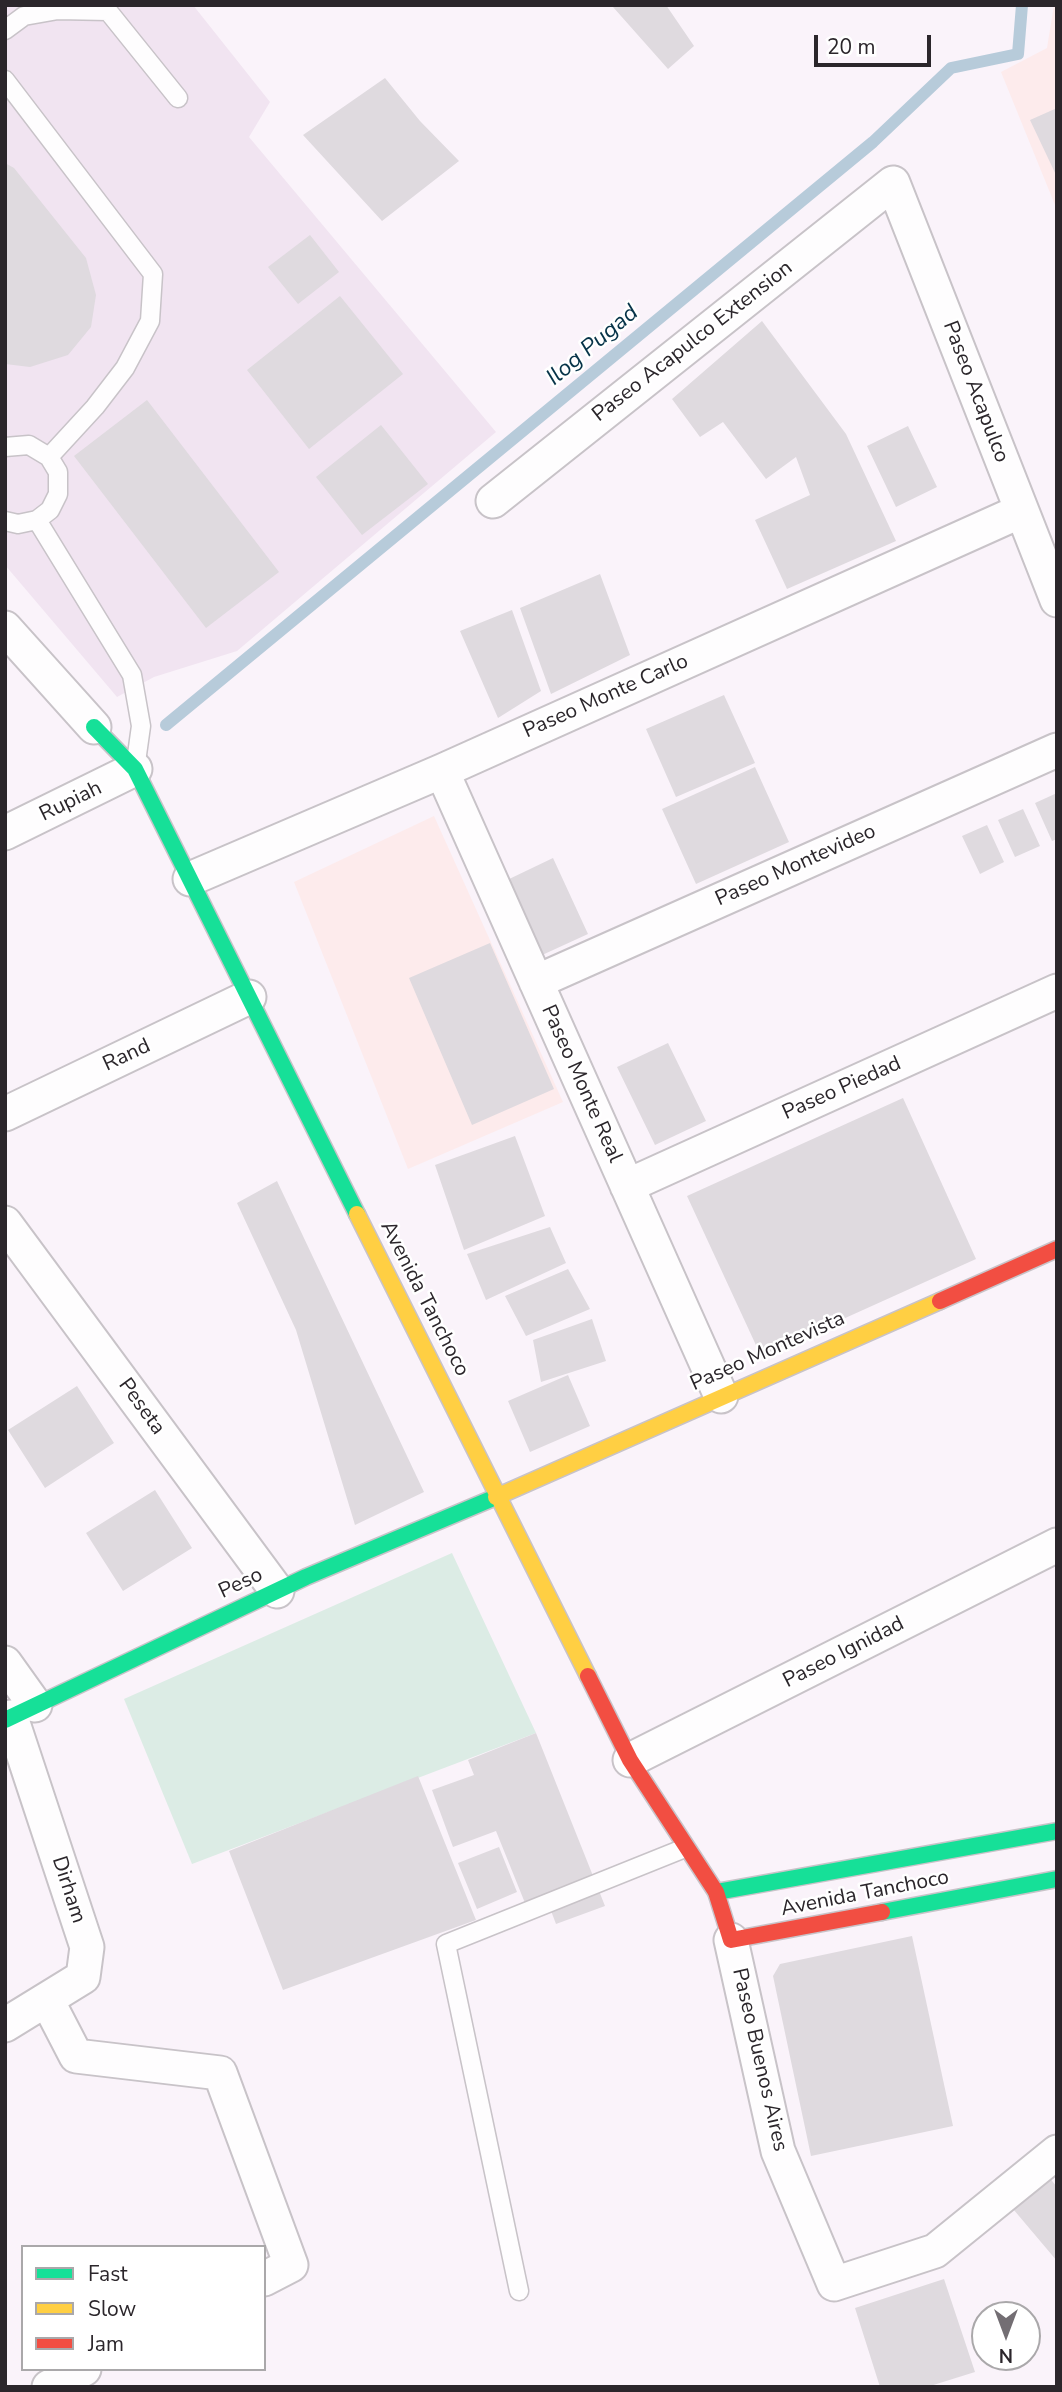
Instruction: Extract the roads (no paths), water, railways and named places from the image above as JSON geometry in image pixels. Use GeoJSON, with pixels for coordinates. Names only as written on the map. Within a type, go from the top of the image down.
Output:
{"type":"FeatureCollection","features":[{"type":"Feature","properties":{"kind":"street","name":"Paseo Acapulco Extension"},"geometry":{"type":"LineString","coordinates":[[493,501],[893,183]]}},
{"type":"Feature","properties":{"kind":"street","name":"Paseo Acapulco"},"geometry":{"type":"LineString","coordinates":[[893,183],[1057,600]]}},
{"type":"Feature","properties":{"kind":"street","name":"Paseo Monte Carlo"},"geometry":{"type":"LineString","coordinates":[[190,879],[442,771],[1021,511]]}},
{"type":"Feature","properties":{"kind":"street"},"geometry":{"type":"LineString","coordinates":[[5,628],[94,727]]}},
{"type":"Feature","properties":{"kind":"street","name":"Avenida Tanchoco"},"geometry":{"type":"LineString","coordinates":[[94,727],[135,769],[630,1759],[716,1892],[731,1940],[1057,1879]]}},
{"type":"Feature","properties":{"kind":"street","name":"Paseo Montevideo"},"geometry":{"type":"LineString","coordinates":[[536,982],[1057,750]]}},
{"type":"Feature","properties":{"kind":"street","name":"Rupiah"},"geometry":{"type":"LineString","coordinates":[[5,834],[135,769]]}},
{"type":"Feature","properties":{"kind":"street","name":"Paseo Monte Real"},"geometry":{"type":"LineString","coordinates":[[442,771],[720,1396]]}},
{"type":"Feature","properties":{"kind":"street","name":"Paseo Piedad"},"geometry":{"type":"LineString","coordinates":[[626,1186],[1057,991]]}},
{"type":"Feature","properties":{"kind":"street","name":"Rand"},"geometry":{"type":"LineString","coordinates":[[5,1114],[249,998]]}},
{"type":"Feature","properties":{"kind":"street","name":"Peseta"},"geometry":{"type":"LineString","coordinates":[[5,1223],[277,1591]]}},
{"type":"Feature","properties":{"kind":"street","name":"Paseo Montevista"},"geometry":{"type":"LineString","coordinates":[[498,1495],[1057,1250]]}},
{"type":"Feature","properties":{"kind":"street","name":"Peso"},"geometry":{"type":"LineString","coordinates":[[17,1714],[277,1591],[498,1495]]}},
{"type":"Feature","properties":{"kind":"street","name":"Paseo Ignidad"},"geometry":{"type":"LineString","coordinates":[[630,1759],[1057,1545]]}},
{"type":"Feature","properties":{"kind":"street","name":"Dirham"},"geometry":{"type":"LineString","coordinates":[[5,1663],[17,1714],[87,1947],[83,1977],[5,2025]]}},
{"type":"Feature","properties":{"kind":"street","name":"Avenida Tanchoco"},"geometry":{"type":"LineString","coordinates":[[716,1892],[1057,1831]]}},
{"type":"Feature","properties":{"kind":"street","name":"Paseo Buenos Aires"},"geometry":{"type":"LineString","coordinates":[[731,1940],[778,2151],[834,2284],[934,2251],[1057,2152]]}},
{"type":"Feature","properties":{"kind":"street"},"geometry":{"type":"LineString","coordinates":[[47,2000],[76,2056],[220,2073],[291,2265],[266,2278]]}},
{"type":"Feature","properties":{"kind":"street"},"geometry":{"type":"LineString","coordinates":[[49,2387],[80,2371]]}},
{"type":"Feature","properties":{"kind":"lane"},"geometry":{"type":"LineString","coordinates":[[5,30],[24,16],[58,10],[108,11],[178,98]]}},
{"type":"Feature","properties":{"kind":"lane"},"geometry":{"type":"LineString","coordinates":[[5,80],[153,274],[150,321],[125,368],[95,407],[49,457]]}},
{"type":"Feature","properties":{"kind":"lane"},"geometry":{"type":"LineString","coordinates":[[5,447],[29,445],[49,457],[58,472],[58,494],[50,510],[37,520],[18,524],[5,521]]}},
{"type":"Feature","properties":{"kind":"lane"},"geometry":{"type":"LineString","coordinates":[[37,520],[132,675],[141,726],[135,769]]}},
{"type":"Feature","properties":{"kind":"lane"},"geometry":{"type":"LineString","coordinates":[[519,2291],[446,1944],[685,1847]]}},
{"type":"Feature","properties":{"kind":"waterway","name":"Ilog Pugad"},"geometry":{"type":"LineString","coordinates":[[166,725],[873,142],[951,68],[1018,54],[1022,5]]}}]}
